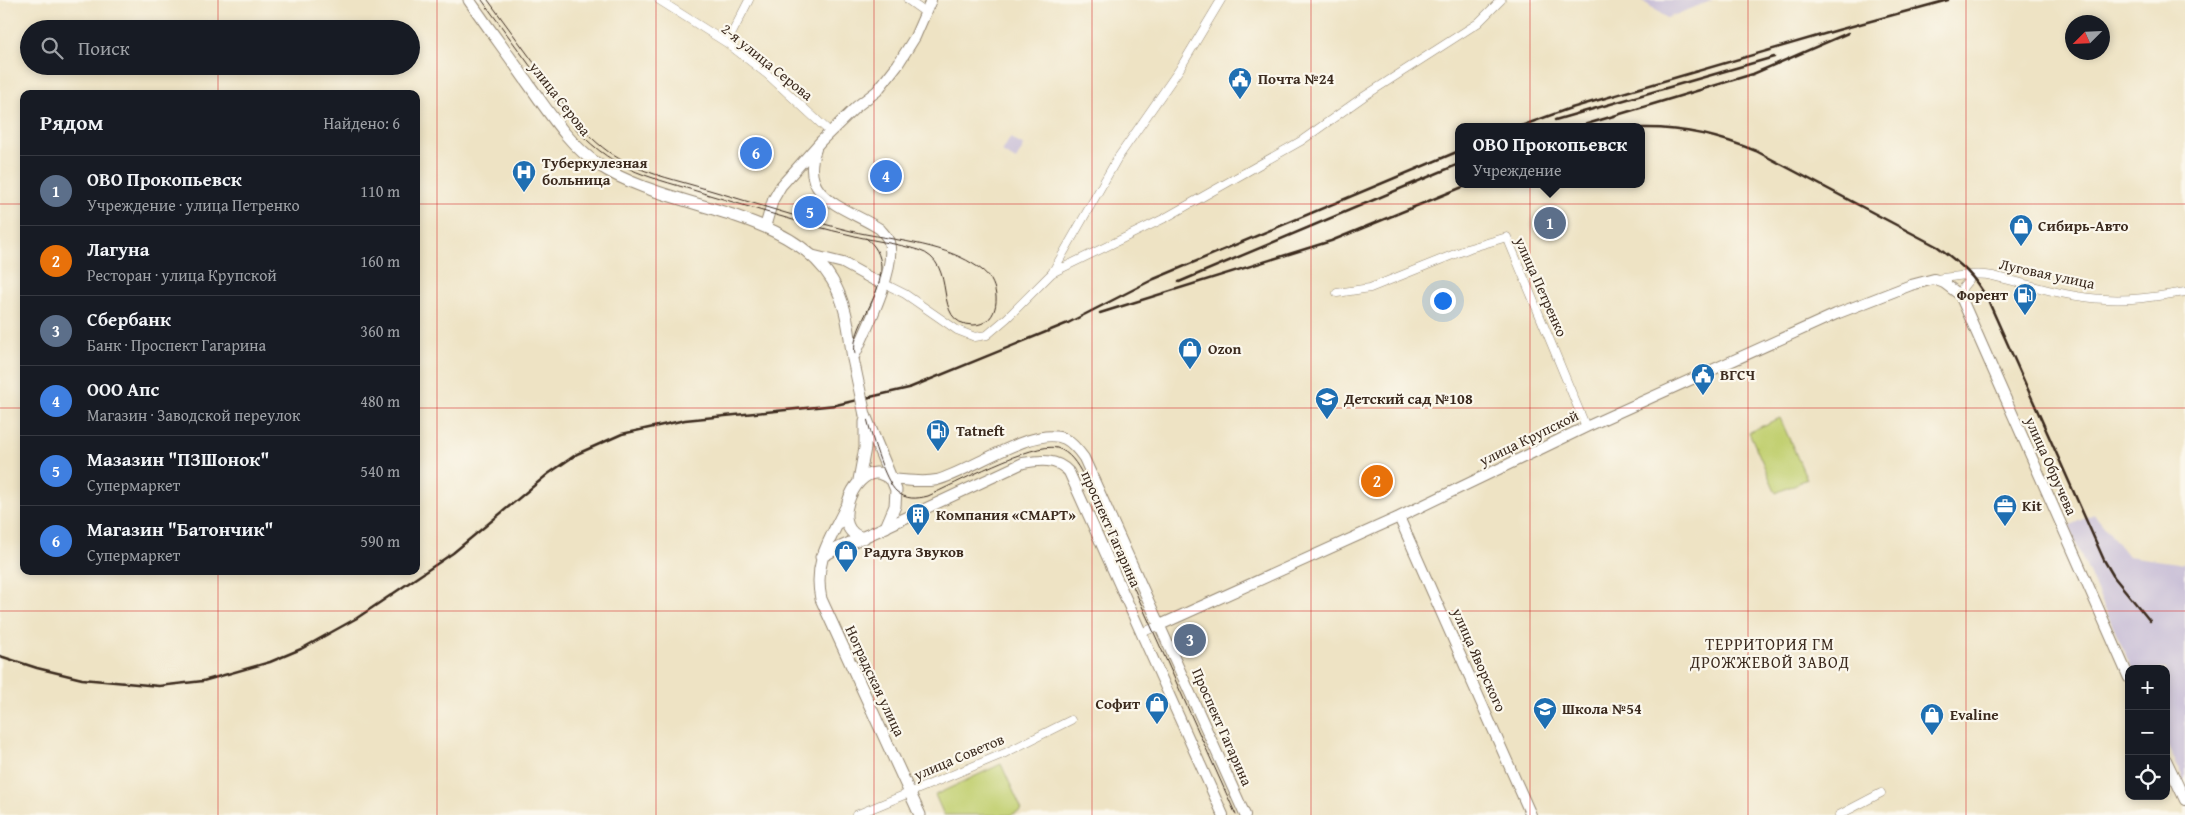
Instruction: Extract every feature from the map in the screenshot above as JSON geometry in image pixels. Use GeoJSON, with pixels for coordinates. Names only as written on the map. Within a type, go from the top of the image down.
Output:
{"type":"FeatureCollection","features":[{"type":"Feature","properties":{"kind":"main road","name":"улица Серова"},"geometry":{"type":"LineString","coordinates":[[469,0],[554,119],[574,144],[598,165],[632,183],[765,227],[793,240],[811,255],[828,273],[841,298],[847,319],[865,415]]}},
{"type":"Feature","properties":{"kind":"main road"},"geometry":{"type":"LineString","coordinates":[[765,227],[773,200],[780,186],[830,132],[856,107],[877,91],[898,64],[915,37],[931,0]]}},
{"type":"Feature","properties":{"kind":"main road"},"geometry":{"type":"LineString","coordinates":[[818,144],[812,160],[810,173],[820,192],[827,200],[880,229],[889,241],[889,265],[884,284],[853,359]]}},
{"type":"Feature","properties":{"kind":"main road"},"geometry":{"type":"LineString","coordinates":[[811,255],[843,263],[884,284]]}},
{"type":"Feature","properties":{"kind":"main road"},"geometry":{"type":"LineString","coordinates":[[1934,279],[1944,283],[1960,295]]}},
{"type":"Feature","properties":{"kind":"main road","name":"улица Крупской"},"geometry":{"type":"LineString","coordinates":[[1160,625],[1399,517],[1586,428],[1836,314],[1911,285],[1934,279]]}},
{"type":"Feature","properties":{"kind":"main road","name":"улица Обручева"},"geometry":{"type":"LineString","coordinates":[[1960,295],[2125,669]]}},
{"type":"Feature","properties":{"kind":"main road"},"geometry":{"type":"LineString","coordinates":[[821,557],[886,528],[894,512],[897,495],[865,415]]}},
{"type":"Feature","properties":{"kind":"main road"},"geometry":{"type":"LineString","coordinates":[[864,538],[856,536],[848,528],[846,507],[859,480],[865,448],[865,415]]}},
{"type":"Feature","properties":{"kind":"main road","name":"проспект Гагарина"},"geometry":{"type":"LineString","coordinates":[[891,479],[935,480],[952,475],[1021,442],[1043,437],[1064,439],[1076,448],[1084,458],[1160,625]]}},
{"type":"Feature","properties":{"kind":"main road","name":"проспект Гагарина"},"geometry":{"type":"LineString","coordinates":[[886,528],[1024,463],[1041,460],[1058,463],[1069,472],[1223,815]]}},
{"type":"Feature","properties":{"kind":"main road"},"geometry":{"type":"LineString","coordinates":[[859,480],[875,473],[891,479]]}},
{"type":"Feature","properties":{"kind":"main road","name":"Ноградская улица"},"geometry":{"type":"LineString","coordinates":[[846,507],[821,557],[817,582],[821,599],[920,815]]}},
{"type":"Feature","properties":{"kind":"main road","name":"улица Яворского"},"geometry":{"type":"LineString","coordinates":[[1399,517],[1531,815]]}},
{"type":"Feature","properties":{"kind":"main road","name":"Проспект Гагарина"},"geometry":{"type":"LineString","coordinates":[[1160,625],[1245,815]]}},
{"type":"Feature","properties":{"kind":"main road"},"geometry":{"type":"LineString","coordinates":[[2170,768],[2185,800]]}},
{"type":"Feature","properties":{"kind":"street","name":"2-я улица Серова"},"geometry":{"type":"LineString","coordinates":[[659,0],[727,43],[768,75],[830,132]]}},
{"type":"Feature","properties":{"kind":"street"},"geometry":{"type":"LineString","coordinates":[[727,43],[749,0]]}},
{"type":"Feature","properties":{"kind":"street"},"geometry":{"type":"LineString","coordinates":[[908,0],[926,13]]}},
{"type":"Feature","properties":{"kind":"street"},"geometry":{"type":"LineString","coordinates":[[884,284],[905,294],[957,330],[976,337],[987,335],[993,330],[1052,273],[1117,159],[1179,70],[1221,0]]}},
{"type":"Feature","properties":{"kind":"street"},"geometry":{"type":"LineString","coordinates":[[1052,273],[1165,218],[1301,141],[1363,97],[1478,23],[1501,0]]}},
{"type":"Feature","properties":{"kind":"street","name":"улица Петренко"},"geometry":{"type":"LineString","coordinates":[[1337,293],[1370,288],[1470,248],[1506,237],[1586,428]]}},
{"type":"Feature","properties":{"kind":"street"},"geometry":{"type":"LineString","coordinates":[[1960,295],[1963,286],[1972,275]]}},
{"type":"Feature","properties":{"kind":"street","name":"Луговая улица"},"geometry":{"type":"LineString","coordinates":[[1934,279],[1972,275],[1992,276],[2065,293],[2105,299],[2185,292]]}},
{"type":"Feature","properties":{"kind":"street","name":"улица Крупской"},"geometry":{"type":"LineString","coordinates":[[1142,633],[1160,625]]}},
{"type":"Feature","properties":{"kind":"street","name":"улица Советов"},"geometry":{"type":"LineString","coordinates":[[856,815],[1005,753],[1071,720]]}},
{"type":"Feature","properties":{"kind":"street"},"geometry":{"type":"LineString","coordinates":[[1839,815],[1881,793]]}},
{"type":"Feature","properties":{"kind":"shaded area"},"geometry":{"type":"Polygon","coordinates":[[[1641,0],[1713,0],[1667,18],[1641,0]]]}},
{"type":"Feature","properties":{"kind":"shaded area"},"geometry":{"type":"Polygon","coordinates":[[[1010,138],[1024,146],[1016,160],[1002,152],[1010,138]]]}},
{"type":"Feature","properties":{"kind":"shaded area"},"geometry":{"type":"Polygon","coordinates":[[[2094,514],[2128,556],[2185,564],[2185,782],[2170,750],[2170,665],[2130,665],[2068,526],[2094,514]]]}},
{"type":"Feature","properties":{"kind":"green space"},"geometry":{"type":"Polygon","coordinates":[[[1780,418],[1807,479],[1776,493],[1749,432],[1780,418]]]}},
{"type":"Feature","properties":{"kind":"green space"},"geometry":{"type":"Polygon","coordinates":[[[1001,764],[1022,810],[1011,815],[944,815],[935,795],[1001,764]]]}},
{"type":"Feature","properties":{"kind":"tram line"},"geometry":{"type":"LineString","coordinates":[[482,0],[577,130],[606,156],[621,165],[652,178],[778,216],[918,250],[931,257],[939,267],[952,315],[960,322],[973,325],[981,324],[992,315],[995,309],[996,294],[991,280],[981,269],[946,251],[851,231],[796,216],[656,174],[614,156],[581,127],[488,0]]}},
{"type":"Feature","properties":{"kind":"tram line"},"geometry":{"type":"LineString","coordinates":[[866,238],[879,254],[881,267],[875,296],[861,323],[855,342],[855,355],[861,396],[867,420],[881,464],[889,481],[900,494],[911,498],[919,498],[928,496],[993,465],[1031,451],[1057,448],[1069,455],[1083,475],[1236,815]]}},
{"type":"Feature","properties":{"kind":"railway"},"geometry":{"type":"LineString","coordinates":[[1529,123],[1568,109],[1948,0]]}},
{"type":"Feature","properties":{"kind":"railway"},"geometry":{"type":"LineString","coordinates":[[1590,123],[1753,74],[1848,33]]}},
{"type":"Feature","properties":{"kind":"railway"},"geometry":{"type":"LineString","coordinates":[[1555,120],[1774,57]]}},
{"type":"Feature","properties":{"kind":"railway"},"geometry":{"type":"LineString","coordinates":[[1645,128],[1700,133],[1756,151],[1938,247],[1966,270],[1988,300],[2104,560],[2114,577],[2150,621]]}},
{"type":"Feature","properties":{"kind":"railway"},"geometry":{"type":"LineString","coordinates":[[0,656],[37,668],[82,679],[159,686],[203,681],[270,662],[301,649],[357,618],[453,553],[548,474],[577,454],[622,434],[685,420],[836,405],[909,388],[1068,323],[1154,279],[1455,153]]}},
{"type":"Feature","properties":{"kind":"railway"},"geometry":{"type":"LineString","coordinates":[[1179,282],[1455,166]]}},
{"type":"Feature","properties":{"kind":"railway"},"geometry":{"type":"LineString","coordinates":[[1100,313],[1331,241],[1460,188]]}},
{"type":"Feature","properties":{"kind":"place","name":"Почта №24"},"geometry":{"type":"Point","coordinates":[1240,100]}},
{"type":"Feature","properties":{"kind":"place","name":"Магазин \"Батончик\""},"geometry":{"type":"Point","coordinates":[756,153]}},
{"type":"Feature","properties":{"kind":"place","name":"ООО Апс"},"geometry":{"type":"Point","coordinates":[886,176]}},
{"type":"Feature","properties":{"kind":"place","name":"Туберкулезная больница"},"geometry":{"type":"Point","coordinates":[524,193]}},
{"type":"Feature","properties":{"kind":"place","name":"Мазазин \"ПЗШонок\""},"geometry":{"type":"Point","coordinates":[810,212]}},
{"type":"Feature","properties":{"kind":"place","name":"ОВО Прокопьевск"},"geometry":{"type":"Point","coordinates":[1550,223]}},
{"type":"Feature","properties":{"kind":"place","name":"Сибирь-Авто"},"geometry":{"type":"Point","coordinates":[2021,247]}},
{"type":"Feature","properties":{"kind":"place","name":"Форент"},"geometry":{"type":"Point","coordinates":[2025,316]}},
{"type":"Feature","properties":{"kind":"place","name":"Ozon"},"geometry":{"type":"Point","coordinates":[1190,370]}},
{"type":"Feature","properties":{"kind":"place","name":"ВГСЧ"},"geometry":{"type":"Point","coordinates":[1703,396]}},
{"type":"Feature","properties":{"kind":"place","name":"Детский сад №108"},"geometry":{"type":"Point","coordinates":[1327,420]}},
{"type":"Feature","properties":{"kind":"place","name":"Tatneft"},"geometry":{"type":"Point","coordinates":[938,452]}},
{"type":"Feature","properties":{"kind":"place","name":"Лагуна"},"geometry":{"type":"Point","coordinates":[1377,481]}},
{"type":"Feature","properties":{"kind":"place","name":"Kit"},"geometry":{"type":"Point","coordinates":[2005,527]}},
{"type":"Feature","properties":{"kind":"place","name":"Компания «СМАРТ»"},"geometry":{"type":"Point","coordinates":[918,536]}},
{"type":"Feature","properties":{"kind":"place","name":"Радуга Звуков"},"geometry":{"type":"Point","coordinates":[846,573]}},
{"type":"Feature","properties":{"kind":"place","name":"Сбербанк"},"geometry":{"type":"Point","coordinates":[1190,640]}},
{"type":"Feature","properties":{"kind":"place","name":"Софит"},"geometry":{"type":"Point","coordinates":[1157,725]}},
{"type":"Feature","properties":{"kind":"place","name":"Школа №54"},"geometry":{"type":"Point","coordinates":[1545,730]}},
{"type":"Feature","properties":{"kind":"place","name":"Evaline"},"geometry":{"type":"Point","coordinates":[1932,736]}},
{"type":"Feature","properties":{"kind":"district","name":"ТЕРРИТОРИЯ ГМ ДРОЖЖЕВОЙ ЗАВОД"},"geometry":{"type":"Point","coordinates":[1770,653]}}]}
